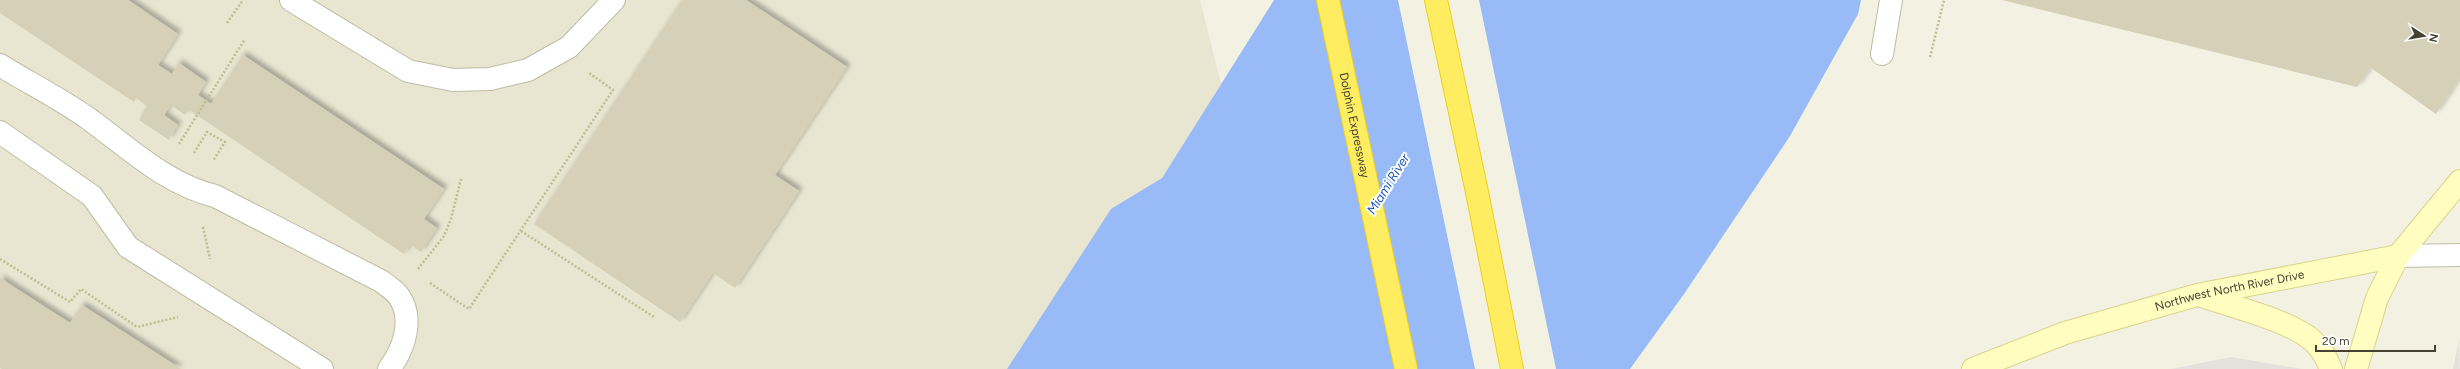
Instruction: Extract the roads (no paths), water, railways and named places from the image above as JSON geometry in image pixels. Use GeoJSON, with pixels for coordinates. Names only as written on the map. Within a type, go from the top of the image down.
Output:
{"type":"FeatureCollection","features":[{"type":"Feature","properties":{"kind":"highway","name":"Dolphin Expressway"},"geometry":{"type":"LineString","coordinates":[[1328,0],[1406,369]]}},
{"type":"Feature","properties":{"kind":"highway"},"geometry":{"type":"LineString","coordinates":[[1436,0],[1477,192],[1512,369]]}},
{"type":"Feature","properties":{"kind":"main road"},"geometry":{"type":"LineString","coordinates":[[2356,369],[2377,298],[2398,256],[2460,181]]}},
{"type":"Feature","properties":{"kind":"main road","name":"Northwest North River Drive"},"geometry":{"type":"LineString","coordinates":[[1973,369],[2065,333],[2197,295],[2398,256]]}},
{"type":"Feature","properties":{"kind":"main road"},"geometry":{"type":"LineString","coordinates":[[2197,295],[2286,325],[2300,332],[2313,341],[2326,358],[2331,369]]}},
{"type":"Feature","properties":{"kind":"street"},"geometry":{"type":"LineString","coordinates":[[291,0],[408,71],[453,80],[490,79],[528,70],[569,47],[614,0]]}},
{"type":"Feature","properties":{"kind":"street"},"geometry":{"type":"LineString","coordinates":[[1882,54],[1891,0]]}},
{"type":"Feature","properties":{"kind":"street"},"geometry":{"type":"LineString","coordinates":[[0,65],[88,118],[172,180],[193,190],[215,196],[381,281],[398,296],[405,314],[407,332],[398,357],[389,369]]}},
{"type":"Feature","properties":{"kind":"street"},"geometry":{"type":"LineString","coordinates":[[0,132],[92,196],[128,247],[322,369]]}},
{"type":"Feature","properties":{"kind":"street"},"geometry":{"type":"LineString","coordinates":[[2398,256],[2460,255]]}},
{"type":"Feature","properties":{"kind":"water","name":"Miami River"},"geometry":{"type":"Polygon","coordinates":[[[1274,0],[1861,0],[1858,14],[1790,136],[1684,294],[1630,369],[1007,369],[1111,209],[1162,178],[1274,0]]]}}]}
